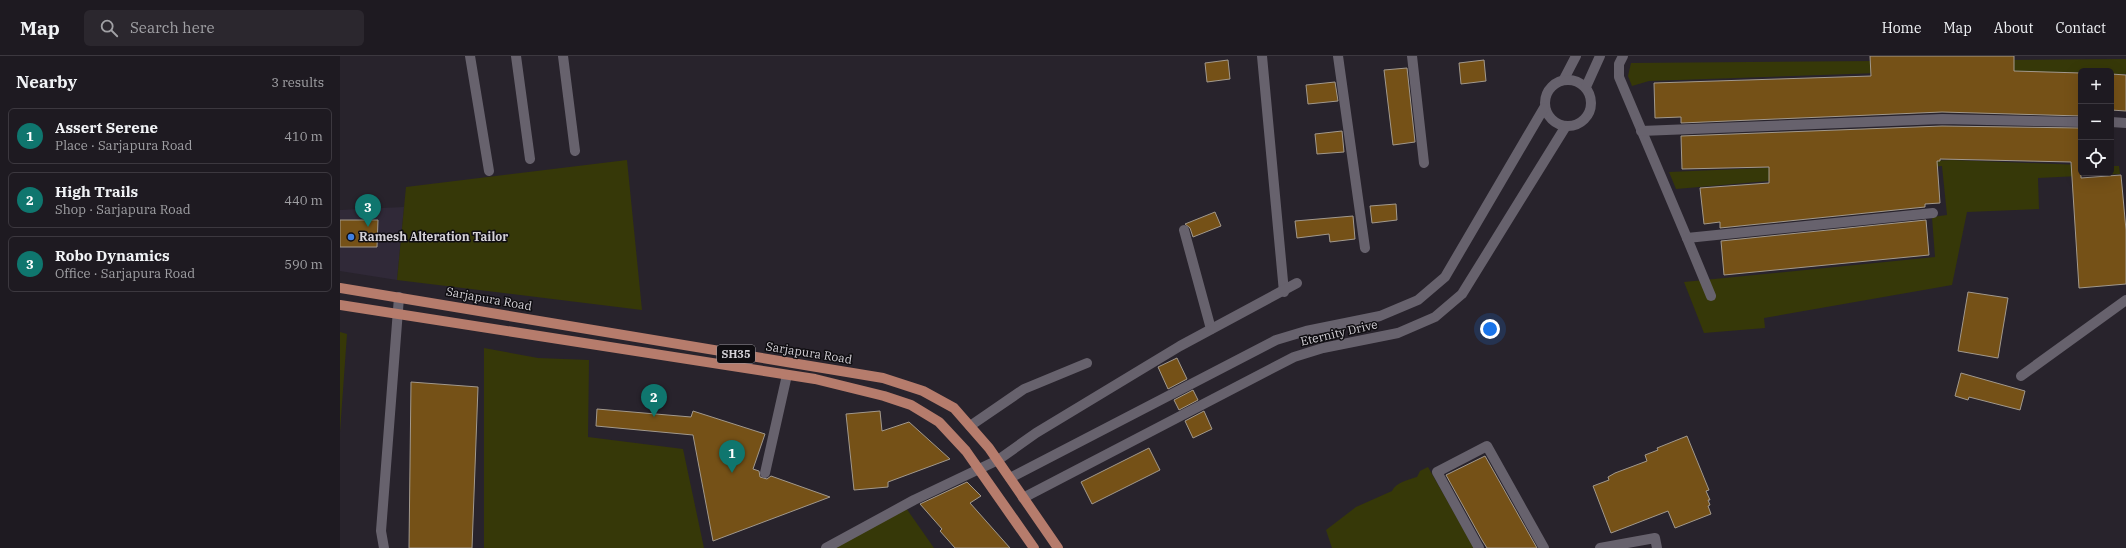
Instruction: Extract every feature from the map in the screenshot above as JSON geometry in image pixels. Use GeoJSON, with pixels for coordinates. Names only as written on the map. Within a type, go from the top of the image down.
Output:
{"type":"FeatureCollection","features":[{"type":"Feature","properties":{"kind":"main road","name":"Sarjapura Road"},"geometry":{"type":"LineString","coordinates":[[340,288],[883,378],[923,391],[954,408],[970,426],[998,460],[1058,548]]}},
{"type":"Feature","properties":{"kind":"main road","name":"Sarjapura Road"},"geometry":{"type":"LineString","coordinates":[[340,305],[815,379],[884,396],[911,405],[939,422],[966,451],[1034,548]]}},
{"type":"Feature","properties":{"kind":"street"},"geometry":{"type":"LineString","coordinates":[[470,56],[489,171]]}},
{"type":"Feature","properties":{"kind":"street"},"geometry":{"type":"LineString","coordinates":[[516,56],[530,159]]}},
{"type":"Feature","properties":{"kind":"street"},"geometry":{"type":"LineString","coordinates":[[563,56],[575,151]]}},
{"type":"Feature","properties":{"kind":"street"},"geometry":{"type":"LineString","coordinates":[[1262,56],[1284,292]]}},
{"type":"Feature","properties":{"kind":"street"},"geometry":{"type":"LineString","coordinates":[[1338,56],[1365,248]]}},
{"type":"Feature","properties":{"kind":"street"},"geometry":{"type":"LineString","coordinates":[[1412,56],[1424,163]]}},
{"type":"Feature","properties":{"kind":"street","name":"Eternity Drive"},"geometry":{"type":"LineString","coordinates":[[1010,478],[1276,340],[1306,331],[1380,316],[1418,300],[1445,277],[1544,108],[1546,93],[1550,87],[1564,79],[1576,56]]}},
{"type":"Feature","properties":{"kind":"street"},"geometry":{"type":"LineString","coordinates":[[1586,87],[1600,56]]}},
{"type":"Feature","properties":{"kind":"street"},"geometry":{"type":"LineString","coordinates":[[1623,56],[1619,64],[1618,76],[1711,296]]}},
{"type":"Feature","properties":{"kind":"street"},"geometry":{"type":"LineString","coordinates":[[1544,108],[1552,121],[1566,126],[1581,122],[1590,110],[1591,102],[1586,87],[1580,82],[1564,79]]}},
{"type":"Feature","properties":{"kind":"street"},"geometry":{"type":"LineString","coordinates":[[1641,131],[1942,119],[2078,122]]}},
{"type":"Feature","properties":{"kind":"street"},"geometry":{"type":"LineString","coordinates":[[2114,122],[2126,123]]}},
{"type":"Feature","properties":{"kind":"street","name":"Eternity Drive"},"geometry":{"type":"LineString","coordinates":[[1024,498],[1294,357],[1323,348],[1398,333],[1435,317],[1462,294],[1566,126]]}},
{"type":"Feature","properties":{"kind":"street"},"geometry":{"type":"LineString","coordinates":[[1687,238],[1933,213]]}},
{"type":"Feature","properties":{"kind":"street"},"geometry":{"type":"LineString","coordinates":[[1184,230],[1211,329]]}},
{"type":"Feature","properties":{"kind":"street"},"geometry":{"type":"LineString","coordinates":[[826,548],[914,500],[998,460],[1036,433],[1211,329],[1284,292],[1297,283]]}},
{"type":"Feature","properties":{"kind":"street"},"geometry":{"type":"LineString","coordinates":[[384,548],[381,531],[399,297]]}},
{"type":"Feature","properties":{"kind":"street"},"geometry":{"type":"LineString","coordinates":[[2021,376],[2126,300]]}},
{"type":"Feature","properties":{"kind":"street"},"geometry":{"type":"LineString","coordinates":[[970,426],[1024,389],[1087,363]]}},
{"type":"Feature","properties":{"kind":"street"},"geometry":{"type":"LineString","coordinates":[[765,473],[788,375]]}},
{"type":"Feature","properties":{"kind":"street"},"geometry":{"type":"LineString","coordinates":[[1479,548],[1437,472],[1487,446],[1544,548]]}},
{"type":"Feature","properties":{"kind":"street"},"geometry":{"type":"LineString","coordinates":[[1600,548],[1655,538],[1657,548]]}},
{"type":"Feature","properties":{"kind":"shaded area"},"geometry":{"type":"Polygon","coordinates":[[[2126,59],[2126,74],[2114,74],[2114,68],[2078,68],[2078,73],[1965,70],[1649,81],[1632,86],[1628,76],[1631,63],[2126,59]]]}},
{"type":"Feature","properties":{"kind":"shaded area"},"geometry":{"type":"Polygon","coordinates":[[[627,160],[642,310],[397,280],[406,187],[627,160]]]}},
{"type":"Feature","properties":{"kind":"shaded area"},"geometry":{"type":"Polygon","coordinates":[[[1952,160],[2078,165],[2079,176],[2038,178],[2039,209],[1967,212],[1952,285],[1764,318],[1765,328],[1704,333],[1684,282],[1935,257],[1932,217],[1947,215],[1942,166],[1676,189],[1669,172],[1952,160]]]}},
{"type":"Feature","properties":{"kind":"shaded area"},"geometry":{"type":"Polygon","coordinates":[[[2114,166],[2119,166],[2120,174],[2114,174],[2114,166]]]}},
{"type":"Feature","properties":{"kind":"shaded area"},"geometry":{"type":"Polygon","coordinates":[[[404,207],[397,280],[340,271],[340,210],[404,207]]]}},
{"type":"Feature","properties":{"kind":"shaded area"},"geometry":{"type":"Polygon","coordinates":[[[340,332],[347,334],[340,432],[340,332]]]}},
{"type":"Feature","properties":{"kind":"shaded area"},"geometry":{"type":"Polygon","coordinates":[[[484,348],[538,358],[589,360],[588,437],[683,449],[704,548],[484,548],[484,348]]]}},
{"type":"Feature","properties":{"kind":"shaded area"},"geometry":{"type":"Polygon","coordinates":[[[1428,467],[1474,548],[1332,548],[1326,530],[1356,507],[1392,491],[1399,484],[1417,477],[1420,471],[1428,467]]]}},
{"type":"Feature","properties":{"kind":"shaded area"},"geometry":{"type":"Polygon","coordinates":[[[906,508],[934,548],[833,548],[906,508]]]}},
{"type":"Feature","properties":{"kind":"building"},"geometry":{"type":"Polygon","coordinates":[[[1870,56],[2014,56],[2014,71],[2078,73],[2078,116],[1942,112],[1681,123],[1681,117],[1655,118],[1654,83],[1871,76],[1870,56]]]}},
{"type":"Feature","properties":{"kind":"building"},"geometry":{"type":"Polygon","coordinates":[[[1228,60],[1230,79],[1207,82],[1205,63],[1228,60]]]}},
{"type":"Feature","properties":{"kind":"building"},"geometry":{"type":"Polygon","coordinates":[[[1484,60],[1486,81],[1461,84],[1459,63],[1484,60]]]}},
{"type":"Feature","properties":{"kind":"building"},"geometry":{"type":"Polygon","coordinates":[[[1407,68],[1415,142],[1393,145],[1384,70],[1407,68]]]}},
{"type":"Feature","properties":{"kind":"building"},"geometry":{"type":"Polygon","coordinates":[[[2114,74],[2126,75],[2126,111],[2114,110],[2114,74]]]}},
{"type":"Feature","properties":{"kind":"building"},"geometry":{"type":"Polygon","coordinates":[[[1335,82],[1338,101],[1308,104],[1306,85],[1335,82]]]}},
{"type":"Feature","properties":{"kind":"building"},"geometry":{"type":"Polygon","coordinates":[[[1942,126],[2078,128],[2078,176],[2081,176],[2081,178],[2121,175],[2126,230],[2126,284],[2079,288],[2071,162],[1940,159],[1940,161],[1937,161],[1940,203],[1925,204],[1925,207],[1720,228],[1720,222],[1704,224],[1700,188],[1769,183],[1769,167],[1682,169],[1681,136],[1942,126]]]}},
{"type":"Feature","properties":{"kind":"building"},"geometry":{"type":"Polygon","coordinates":[[[1342,131],[1344,152],[1317,154],[1315,134],[1342,131]]]}},
{"type":"Feature","properties":{"kind":"building"},"geometry":{"type":"Polygon","coordinates":[[[1396,204],[1397,220],[1372,223],[1370,206],[1396,204]]]}},
{"type":"Feature","properties":{"kind":"building"},"geometry":{"type":"Polygon","coordinates":[[[1215,212],[1221,226],[1193,237],[1190,228],[1185,224],[1215,212]]]}},
{"type":"Feature","properties":{"kind":"building"},"geometry":{"type":"Polygon","coordinates":[[[1353,216],[1355,239],[1330,242],[1329,234],[1297,238],[1295,221],[1353,216]]]}},
{"type":"Feature","properties":{"kind":"building"},"geometry":{"type":"Polygon","coordinates":[[[340,220],[378,220],[377,247],[340,247],[340,220]]]}},
{"type":"Feature","properties":{"kind":"building"},"geometry":{"type":"Polygon","coordinates":[[[1926,220],[1929,255],[1724,275],[1721,241],[1926,220]]]}},
{"type":"Feature","properties":{"kind":"building"},"geometry":{"type":"Polygon","coordinates":[[[1968,292],[2008,298],[1998,358],[1958,351],[1968,292]]]}},
{"type":"Feature","properties":{"kind":"building"},"geometry":{"type":"Polygon","coordinates":[[[1177,358],[1187,379],[1168,389],[1158,367],[1177,358]]]}},
{"type":"Feature","properties":{"kind":"building"},"geometry":{"type":"Polygon","coordinates":[[[1961,373],[2025,391],[2020,410],[1969,397],[1968,400],[1955,396],[1961,373]]]}},
{"type":"Feature","properties":{"kind":"building"},"geometry":{"type":"Polygon","coordinates":[[[411,382],[478,387],[472,548],[409,548],[411,382]]]}},
{"type":"Feature","properties":{"kind":"building"},"geometry":{"type":"Polygon","coordinates":[[[1193,390],[1198,400],[1179,410],[1174,400],[1193,390]]]}},
{"type":"Feature","properties":{"kind":"building"},"geometry":{"type":"Polygon","coordinates":[[[597,409],[691,417],[693,411],[765,434],[753,469],[759,471],[760,477],[767,479],[771,476],[830,497],[713,541],[693,435],[596,426],[597,409]]]}},
{"type":"Feature","properties":{"kind":"building"},"geometry":{"type":"Polygon","coordinates":[[[880,411],[882,431],[909,422],[950,459],[888,482],[888,487],[854,490],[846,414],[880,411]]]}},
{"type":"Feature","properties":{"kind":"building"},"geometry":{"type":"Polygon","coordinates":[[[1204,411],[1212,429],[1193,438],[1185,421],[1204,411]]]}},
{"type":"Feature","properties":{"kind":"building"},"geometry":{"type":"Polygon","coordinates":[[[1687,436],[1709,490],[1706,491],[1710,500],[1708,500],[1710,505],[1708,506],[1711,514],[1675,528],[1668,511],[1611,533],[1593,486],[1609,480],[1608,477],[1615,473],[1647,461],[1645,455],[1658,450],[1657,448],[1687,436]]]}},
{"type":"Feature","properties":{"kind":"building"},"geometry":{"type":"Polygon","coordinates":[[[1149,448],[1160,470],[1092,504],[1081,482],[1149,448]]]}},
{"type":"Feature","properties":{"kind":"building"},"geometry":{"type":"Polygon","coordinates":[[[1485,456],[1537,548],[1487,548],[1482,540],[1446,475],[1485,456]]]}},
{"type":"Feature","properties":{"kind":"building"},"geometry":{"type":"Polygon","coordinates":[[[967,482],[981,496],[970,503],[1010,548],[955,548],[940,531],[942,529],[920,504],[967,482]]]}},
{"type":"Feature","properties":{"kind":"place","name":"Robo Dynamics"},"geometry":{"type":"Point","coordinates":[368,227]}},
{"type":"Feature","properties":{"kind":"place","name":"Ramesh Alteration Tailor"},"geometry":{"type":"Point","coordinates":[351,237]}},
{"type":"Feature","properties":{"kind":"place","name":"High Trails"},"geometry":{"type":"Point","coordinates":[654,417]}},
{"type":"Feature","properties":{"kind":"place","name":"Assert Serene"},"geometry":{"type":"Point","coordinates":[732,473]}}]}
